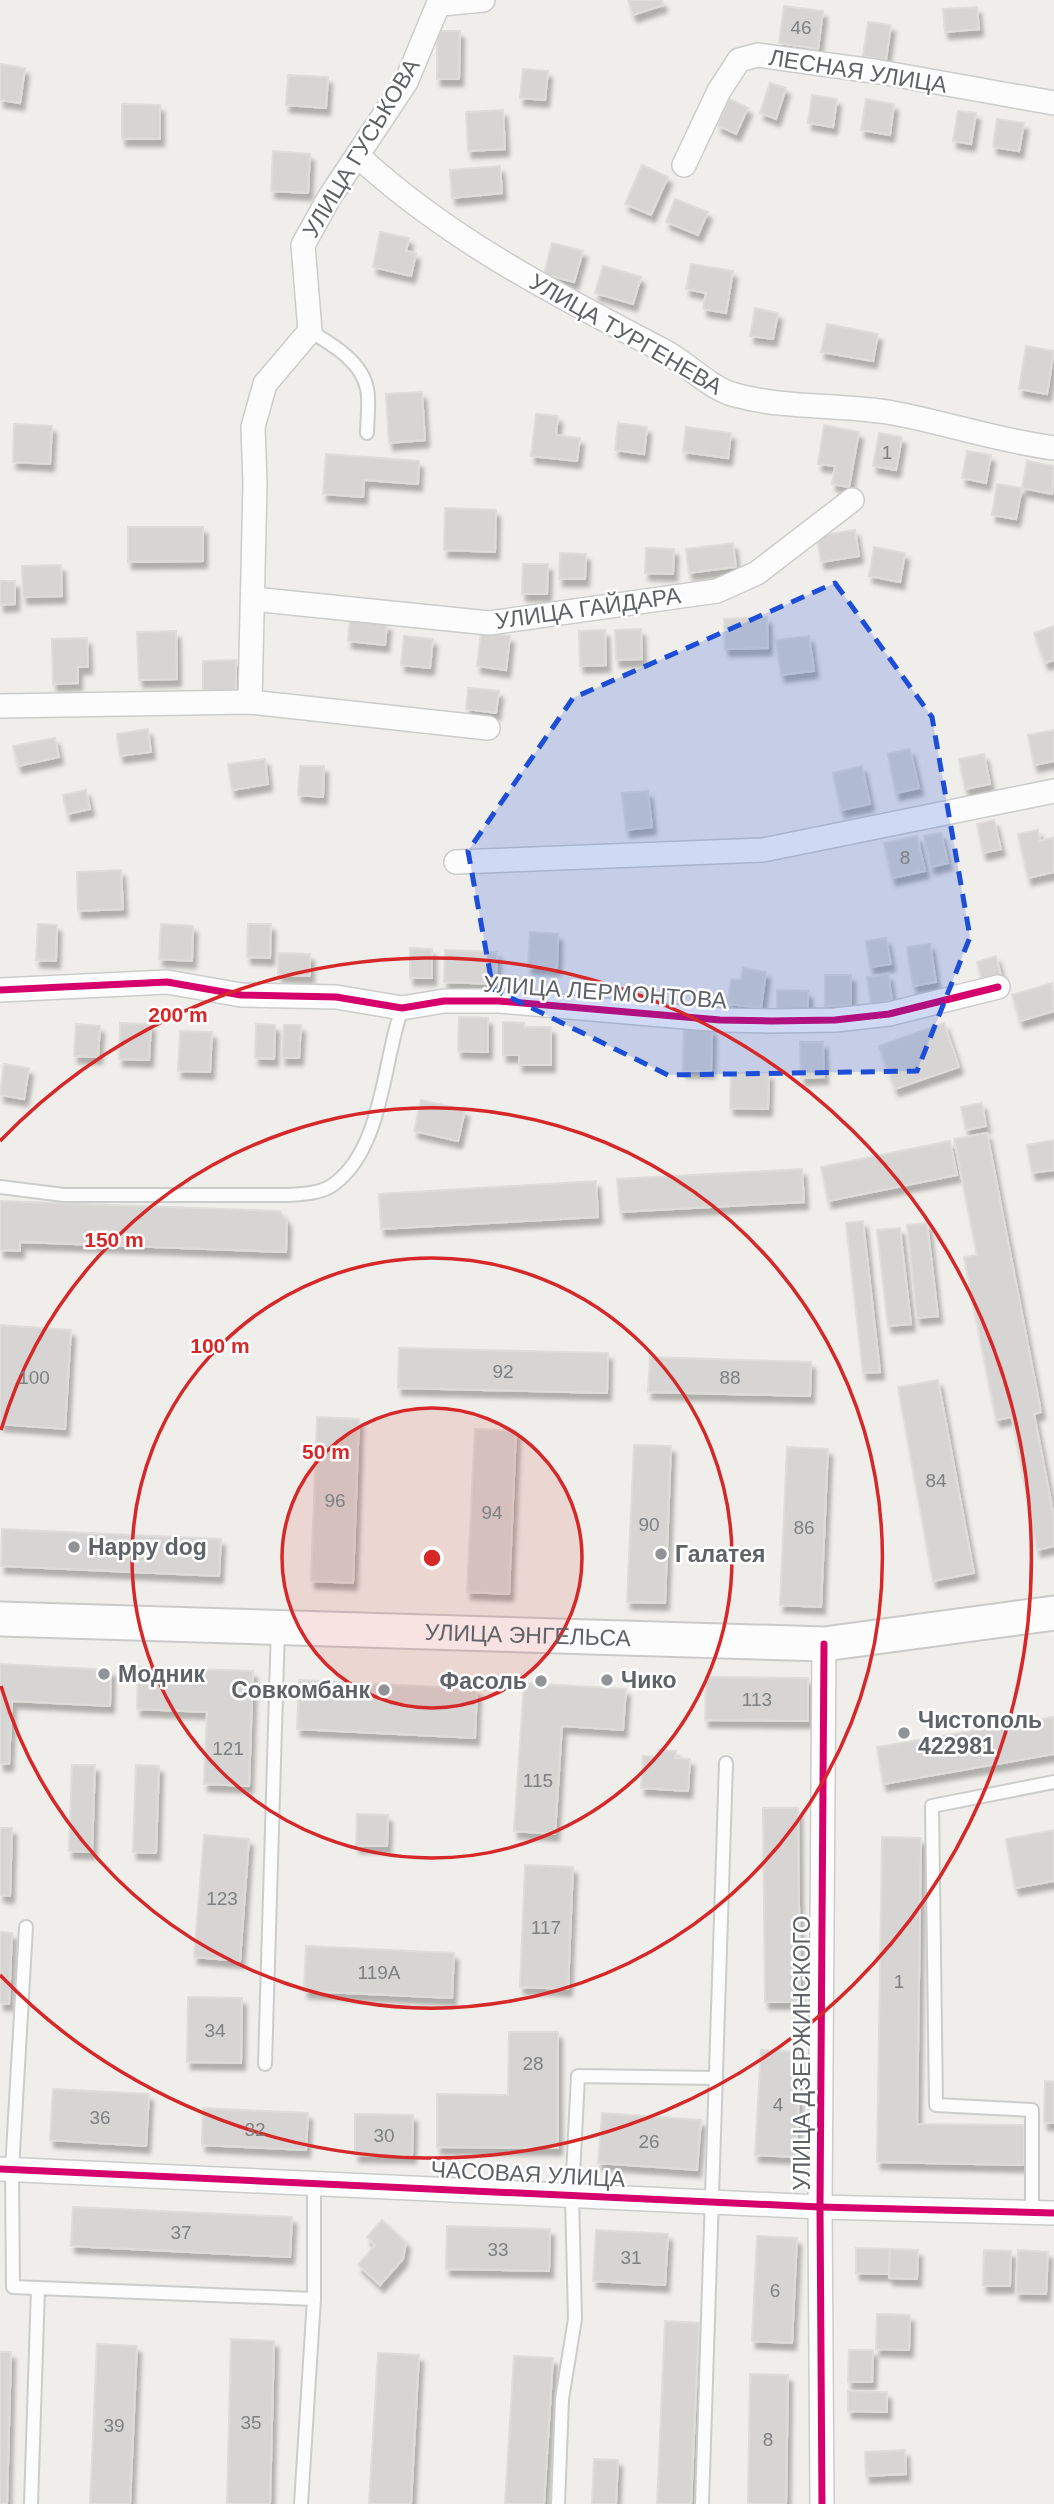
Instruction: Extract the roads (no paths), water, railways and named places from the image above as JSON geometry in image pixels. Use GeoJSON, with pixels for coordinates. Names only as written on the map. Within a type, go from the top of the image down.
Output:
{"type":"FeatureCollection","features":[{"type":"Feature","properties":{"kind":"main road","name":"УЛИЦА ЭНГЕЛЬСА"},"geometry":{"type":"LineString","coordinates":[[0,1619],[824,1644],[1054,1613]]}},
{"type":"Feature","properties":{"kind":"street"},"geometry":{"type":"LineString","coordinates":[[440,2],[483,0]]}},
{"type":"Feature","properties":{"kind":"street","name":"УЛИЦА ГУСЬКОВА"},"geometry":{"type":"LineString","coordinates":[[310,331],[303,245],[329,198],[406,82],[440,2]]}},
{"type":"Feature","properties":{"kind":"street","name":"ЛЕСНАЯ УЛИЦА"},"geometry":{"type":"LineString","coordinates":[[684,165],[719,91],[739,60],[758,55],[855,68],[1054,103]]}},
{"type":"Feature","properties":{"kind":"street","name":"УЛИЦА ТУРГЕНЕВА"},"geometry":{"type":"LineString","coordinates":[[358,156],[400,195],[475,247],[591,315],[665,351],[731,394],[781,404],[891,413],[1054,448]]}},
{"type":"Feature","properties":{"kind":"street"},"geometry":{"type":"LineString","coordinates":[[250,702],[255,483],[253,427],[265,384],[310,331]]}},
{"type":"Feature","properties":{"kind":"street","name":"УЛИЦА ГАЙДАРА"},"geometry":{"type":"LineString","coordinates":[[253,599],[489,623],[717,591],[757,573],[852,500]]}},
{"type":"Feature","properties":{"kind":"street"},"geometry":{"type":"LineString","coordinates":[[0,706],[250,702],[488,728]]}},
{"type":"Feature","properties":{"kind":"street"},"geometry":{"type":"LineString","coordinates":[[456,862],[763,850],[1054,791]]}},
{"type":"Feature","properties":{"kind":"street","name":"УЛИЦА ЛЕРМОНТОВА"},"geometry":{"type":"LineString","coordinates":[[0,990],[167,982],[242,995],[336,997],[402,1009],[444,1001],[499,1001],[720,1020],[835,1020],[889,1014],[998,987]]}},
{"type":"Feature","properties":{"kind":"street","name":"УЛИЦА ДЗЕРЖИНСКОГО"},"geometry":{"type":"LineString","coordinates":[[821,2504],[824,1644]]}},
{"type":"Feature","properties":{"kind":"street","name":"ЧАСОВАЯ УЛИЦА"},"geometry":{"type":"LineString","coordinates":[[6,2170],[820,2207],[1043,2213]]}},
{"type":"Feature","properties":{"kind":"lane"},"geometry":{"type":"LineString","coordinates":[[310,331],[337,348],[357,367],[368,388],[367,433]]}},
{"type":"Feature","properties":{"kind":"lane"},"geometry":{"type":"LineString","coordinates":[[0,1187],[64,1195],[287,1195],[311,1194],[333,1186],[350,1169],[374,1118],[393,1032],[402,1009]]}},
{"type":"Feature","properties":{"kind":"lane"},"geometry":{"type":"LineString","coordinates":[[265,2064],[278,1627]]}},
{"type":"Feature","properties":{"kind":"lane"},"geometry":{"type":"LineString","coordinates":[[702,2504],[726,1763]]}},
{"type":"Feature","properties":{"kind":"lane"},"geometry":{"type":"LineString","coordinates":[[1043,2213],[1032,2110],[936,2105],[932,1806],[1054,1782]]}},
{"type":"Feature","properties":{"kind":"lane"},"geometry":{"type":"LineString","coordinates":[[26,1927],[6,2170],[13,2287],[314,2299]]}},
{"type":"Feature","properties":{"kind":"lane"},"geometry":{"type":"LineString","coordinates":[[558,2504],[562,2399],[575,2319],[572,2195],[578,2076],[716,2078]]}},
{"type":"Feature","properties":{"kind":"lane"},"geometry":{"type":"LineString","coordinates":[[301,2504],[314,2299],[314,2184]]}},
{"type":"Feature","properties":{"kind":"lane"},"geometry":{"type":"LineString","coordinates":[[31,2504],[37,2288]]}},
{"type":"Feature","properties":{"kind":"place","name":"Happy dog"},"geometry":{"type":"Point","coordinates":[74,1547]}},
{"type":"Feature","properties":{"kind":"place","name":"Галатея"},"geometry":{"type":"Point","coordinates":[661,1554]}},
{"type":"Feature","properties":{"kind":"place","name":"Модник"},"geometry":{"type":"Point","coordinates":[104,1674]}},
{"type":"Feature","properties":{"kind":"place","name":"Чико"},"geometry":{"type":"Point","coordinates":[607,1680]}},
{"type":"Feature","properties":{"kind":"place","name":"Фасоль"},"geometry":{"type":"Point","coordinates":[541,1681]}},
{"type":"Feature","properties":{"kind":"place","name":"Совкомбанк"},"geometry":{"type":"Point","coordinates":[384,1690]}},
{"type":"Feature","properties":{"kind":"place","name":"Чистополь 422981"},"geometry":{"type":"Point","coordinates":[904,1733]}}]}
